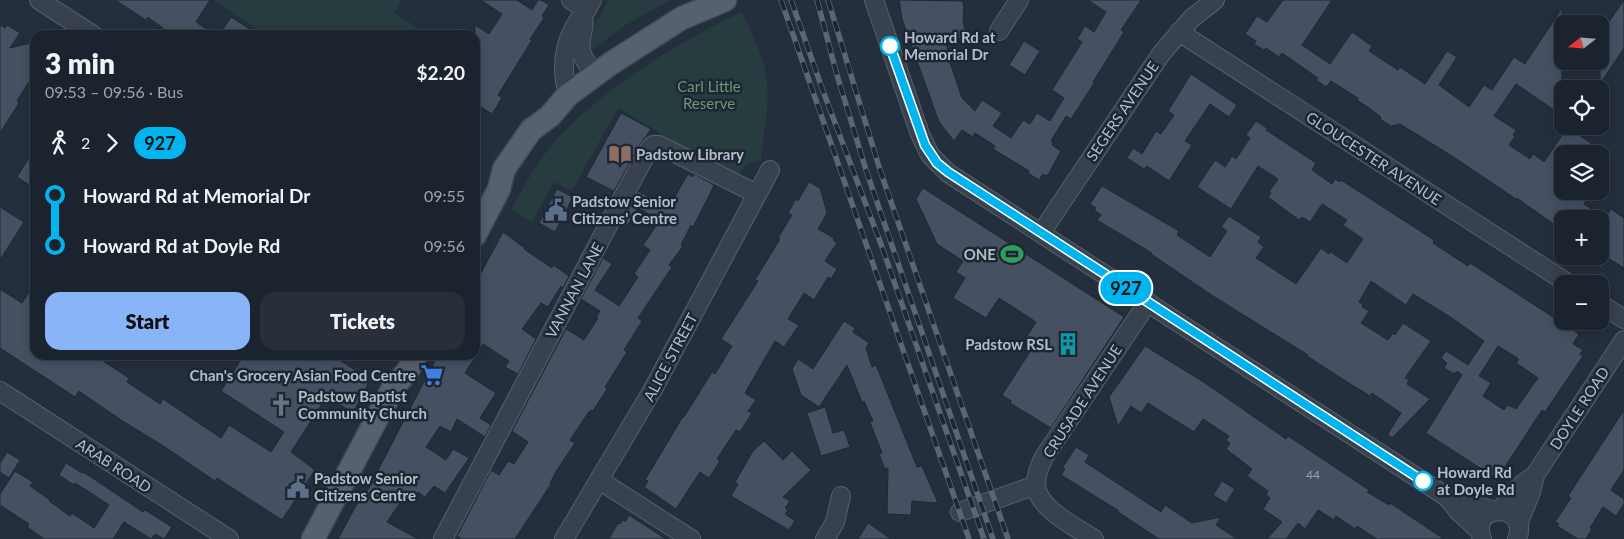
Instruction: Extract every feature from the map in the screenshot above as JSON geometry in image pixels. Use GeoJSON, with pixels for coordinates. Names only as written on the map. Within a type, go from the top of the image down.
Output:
{"type":"FeatureCollection","features":[{"type":"Feature","properties":{"kind":"main road"},"geometry":{"type":"LineString","coordinates":[[480,225],[499,189],[504,169],[511,156],[531,130],[550,116],[568,95],[668,26],[725,0]]}},
{"type":"Feature","properties":{"kind":"main road"},"geometry":{"type":"LineString","coordinates":[[394,386],[398,367],[402,360]]}},
{"type":"Feature","properties":{"kind":"main road"},"geometry":{"type":"LineString","coordinates":[[313,539],[394,386],[407,372],[413,360]]}},
{"type":"Feature","properties":{"kind":"street"},"geometry":{"type":"LineString","coordinates":[[39,0],[85,30]]}},
{"type":"Feature","properties":{"kind":"street"},"geometry":{"type":"LineString","coordinates":[[571,0],[590,5]]}},
{"type":"Feature","properties":{"kind":"street"},"geometry":{"type":"LineString","coordinates":[[874,0],[920,134],[930,155],[948,172],[1447,497],[1480,536]]}},
{"type":"Feature","properties":{"kind":"street"},"geometry":{"type":"LineString","coordinates":[[883,0],[884,28]]}},
{"type":"Feature","properties":{"kind":"street"},"geometry":{"type":"LineString","coordinates":[[999,31],[1019,0]]}},
{"type":"Feature","properties":{"kind":"street","name":"SEGERS AVENUE"},"geometry":{"type":"LineString","coordinates":[[1041,233],[1160,54],[1192,18],[1215,0]]}},
{"type":"Feature","properties":{"kind":"street"},"geometry":{"type":"LineString","coordinates":[[590,5],[579,46],[580,52],[595,75]]}},
{"type":"Feature","properties":{"kind":"street"},"geometry":{"type":"LineString","coordinates":[[568,95],[564,74],[564,55],[573,29],[590,5]]}},
{"type":"Feature","properties":{"kind":"street","name":"GLOUCESTER AVENUE"},"geometry":{"type":"LineString","coordinates":[[1179,32],[1555,275]]}},
{"type":"Feature","properties":{"kind":"street","name":"VANNAN LANE"},"geometry":{"type":"LineString","coordinates":[[444,539],[648,150],[653,145],[659,145],[757,194]]}},
{"type":"Feature","properties":{"kind":"street","name":"ALICE STREET"},"geometry":{"type":"LineString","coordinates":[[564,539],[652,391],[770,170]]}},
{"type":"Feature","properties":{"kind":"street","name":"CRUSADE AVENUE"},"geometry":{"type":"LineString","coordinates":[[1036,485],[1039,468],[1044,458],[1148,302]]}},
{"type":"Feature","properties":{"kind":"street"},"geometry":{"type":"LineString","coordinates":[[1609,310],[1624,319]]}},
{"type":"Feature","properties":{"kind":"street","name":"DOYLE ROAD"},"geometry":{"type":"LineString","coordinates":[[1520,533],[1535,475],[1624,340]]}},
{"type":"Feature","properties":{"kind":"street","name":"ARAB ROAD"},"geometry":{"type":"LineString","coordinates":[[0,391],[228,539]]}},
{"type":"Feature","properties":{"kind":"street","name":"DOYLE ROAD"},"geometry":{"type":"LineString","coordinates":[[1480,536],[1484,518],[1497,511],[1520,486],[1535,475]]}},
{"type":"Feature","properties":{"kind":"street"},"geometry":{"type":"LineString","coordinates":[[599,480],[691,539]]}},
{"type":"Feature","properties":{"kind":"street"},"geometry":{"type":"LineString","coordinates":[[960,512],[1036,485],[1041,500],[1053,512],[1094,539]]}},
{"type":"Feature","properties":{"kind":"street"},"geometry":{"type":"LineString","coordinates":[[825,539],[835,522],[841,496]]}},
{"type":"Feature","properties":{"kind":"street"},"geometry":{"type":"LineString","coordinates":[[1447,497],[1497,511],[1506,511],[1512,515],[1520,533]]}},
{"type":"Feature","properties":{"kind":"green space"},"geometry":{"type":"Polygon","coordinates":[[[213,0],[402,0],[394,13],[421,30],[258,30],[213,0]]]}},
{"type":"Feature","properties":{"kind":"green space"},"geometry":{"type":"Polygon","coordinates":[[[608,0],[670,0],[627,24],[593,49],[588,48],[586,42],[608,0]]]}},
{"type":"Feature","properties":{"kind":"green space","name":"Carl Little Reserve"},"geometry":{"type":"Polygon","coordinates":[[[742,12],[754,37],[766,73],[767,111],[761,160],[747,164],[739,174],[732,174],[618,108],[572,191],[554,182],[532,222],[511,210],[532,172],[547,151],[586,111],[661,56],[711,27],[742,12]]]}},
{"type":"Feature","properties":{"kind":"building"},"geometry":{"type":"Polygon","coordinates":[[[115,0],[210,0],[196,22],[208,30],[165,30],[148,17],[146,20],[115,0]]]}},
{"type":"Feature","properties":{"kind":"building"},"geometry":{"type":"Polygon","coordinates":[[[481,0],[517,0],[532,10],[538,0],[549,5],[542,16],[544,18],[530,39],[532,40],[498,95],[502,98],[492,114],[480,106],[480,30],[475,30],[475,25],[489,34],[502,14],[481,0]]]}},
{"type":"Feature","properties":{"kind":"building"},"geometry":{"type":"Polygon","coordinates":[[[899,0],[963,1],[963,22],[967,36],[946,43],[948,50],[946,51],[962,98],[975,111],[982,100],[1002,113],[993,126],[1011,138],[1023,120],[1030,124],[1037,113],[1050,121],[1064,98],[1052,90],[1082,42],[1077,39],[1085,26],[1094,32],[1106,12],[1088,0],[1141,0],[1121,30],[1124,32],[1094,83],[1071,119],[1066,116],[1051,141],[1053,142],[1052,145],[1061,151],[1049,173],[1046,176],[1043,174],[1039,180],[1028,173],[1029,171],[993,149],[995,146],[975,133],[973,137],[962,130],[954,141],[939,122],[902,19],[899,0]]]}},
{"type":"Feature","properties":{"kind":"building"},"geometry":{"type":"Polygon","coordinates":[[[1283,0],[1332,0],[1302,45],[1330,64],[1352,32],[1372,46],[1369,51],[1398,70],[1400,67],[1425,84],[1447,51],[1457,57],[1439,85],[1469,107],[1484,85],[1492,90],[1514,57],[1525,64],[1554,20],[1554,70],[1562,70],[1562,80],[1554,80],[1554,110],[1516,84],[1494,116],[1516,130],[1513,135],[1515,136],[1509,145],[1530,159],[1533,154],[1544,162],[1554,147],[1554,200],[1586,200],[1584,204],[1593,210],[1554,210],[1554,225],[1517,198],[1400,124],[1391,126],[1380,119],[1381,117],[1357,100],[1358,98],[1331,81],[1326,87],[1316,80],[1318,78],[1282,53],[1279,57],[1266,48],[1264,50],[1254,44],[1256,41],[1245,34],[1257,16],[1267,22],[1283,0]]]}},
{"type":"Feature","properties":{"kind":"building"},"geometry":{"type":"Polygon","coordinates":[[[1624,0],[1624,48],[1603,80],[1600,80],[1598,70],[1609,70],[1609,22],[1624,0]]]}},
{"type":"Feature","properties":{"kind":"building"},"geometry":{"type":"Polygon","coordinates":[[[1562,8],[1562,15],[1557,15],[1562,8]]]}},
{"type":"Feature","properties":{"kind":"building"},"geometry":{"type":"Polygon","coordinates":[[[231,17],[251,30],[222,30],[231,17]]]}},
{"type":"Feature","properties":{"kind":"building"},"geometry":{"type":"Polygon","coordinates":[[[0,25],[5,28],[7,25],[20,33],[10,48],[30,43],[30,80],[17,101],[19,103],[0,133],[0,25]]]}},
{"type":"Feature","properties":{"kind":"building"},"geometry":{"type":"Polygon","coordinates":[[[1024,41],[1040,51],[1025,75],[1009,65],[1024,41]]]}},
{"type":"Feature","properties":{"kind":"building"},"geometry":{"type":"Polygon","coordinates":[[[1191,74],[1237,105],[1229,117],[1210,104],[1185,141],[1192,145],[1169,181],[1147,166],[1144,169],[1127,158],[1133,148],[1142,154],[1156,131],[1161,134],[1174,115],[1168,111],[1191,74]]]}},
{"type":"Feature","properties":{"kind":"building"},"geometry":{"type":"Polygon","coordinates":[[[621,113],[651,129],[639,146],[614,191],[586,177],[621,113]]]}},
{"type":"Feature","properties":{"kind":"building"},"geometry":{"type":"Polygon","coordinates":[[[1256,121],[1267,128],[1266,130],[1316,163],[1312,170],[1332,184],[1335,179],[1340,182],[1341,180],[1434,240],[1433,243],[1468,266],[1470,263],[1554,318],[1554,330],[1573,330],[1579,334],[1573,344],[1583,350],[1580,354],[1583,356],[1545,412],[1542,410],[1497,479],[1426,433],[1462,375],[1457,371],[1454,374],[1444,368],[1447,363],[1441,358],[1446,351],[1468,365],[1484,341],[1452,318],[1413,294],[1406,305],[1371,281],[1359,302],[1363,305],[1362,307],[1369,311],[1361,323],[1388,340],[1393,333],[1395,335],[1403,323],[1431,341],[1405,378],[1409,380],[1407,384],[1430,399],[1392,438],[1388,434],[1401,413],[1372,393],[1370,396],[1344,380],[1308,355],[1213,296],[1152,253],[1097,220],[1101,215],[1090,204],[1102,186],[1179,231],[1177,235],[1210,257],[1227,231],[1221,227],[1229,216],[1261,237],[1258,242],[1264,247],[1256,258],[1296,284],[1321,248],[1329,254],[1331,252],[1347,263],[1363,239],[1343,225],[1347,220],[1322,204],[1310,222],[1302,217],[1299,220],[1268,197],[1271,193],[1269,192],[1278,179],[1258,166],[1231,209],[1197,187],[1215,160],[1225,167],[1232,156],[1236,159],[1250,138],[1246,135],[1256,121]],[[1498,346],[1479,376],[1491,383],[1483,396],[1504,410],[1508,405],[1516,409],[1538,378],[1516,363],[1519,359],[1498,346]]]}},
{"type":"Feature","properties":{"kind":"building"},"geometry":{"type":"Polygon","coordinates":[[[1562,135],[1579,135],[1592,144],[1556,145],[1562,135]]]}},
{"type":"Feature","properties":{"kind":"building"},"geometry":{"type":"Polygon","coordinates":[[[30,156],[30,186],[17,177],[30,156]]]}},
{"type":"Feature","properties":{"kind":"building"},"geometry":{"type":"Polygon","coordinates":[[[688,174],[693,177],[694,174],[714,185],[693,227],[691,225],[681,245],[683,246],[669,265],[672,267],[638,318],[642,321],[624,350],[627,352],[605,387],[607,389],[593,411],[591,410],[588,413],[570,440],[575,443],[557,470],[551,484],[515,539],[462,539],[457,536],[491,470],[499,475],[508,461],[514,464],[528,442],[512,431],[566,329],[584,340],[598,318],[596,317],[600,311],[581,299],[603,258],[612,264],[595,290],[619,306],[638,277],[634,274],[650,250],[643,245],[660,220],[638,208],[627,226],[622,222],[638,191],[663,205],[665,202],[670,205],[688,174]]]}},
{"type":"Feature","properties":{"kind":"building"},"geometry":{"type":"Polygon","coordinates":[[[809,182],[820,188],[827,213],[818,229],[834,238],[833,240],[837,243],[825,261],[837,269],[831,279],[828,277],[814,300],[804,293],[788,319],[799,325],[784,347],[775,341],[745,393],[756,400],[748,411],[752,413],[740,432],[736,430],[717,459],[720,461],[709,478],[700,472],[676,509],[644,487],[648,481],[645,480],[682,418],[712,372],[715,374],[732,346],[721,339],[758,281],[755,280],[792,215],[788,213],[796,199],[798,201],[809,182]]]}},
{"type":"Feature","properties":{"kind":"building","name":"Padstow RSL"},"geometry":{"type":"Polygon","coordinates":[[[923,188],[1124,317],[1051,428],[1010,403],[1011,401],[1002,395],[1033,347],[1024,341],[1036,322],[999,298],[986,318],[953,298],[965,278],[956,272],[963,261],[937,244],[916,199],[923,188]]]}},
{"type":"Feature","properties":{"kind":"building","name":"Padstow Senior Citizens' Centre"},"geometry":{"type":"Polygon","coordinates":[[[557,189],[573,197],[555,232],[539,223],[557,189]]]}},
{"type":"Feature","properties":{"kind":"building"},"geometry":{"type":"Polygon","coordinates":[[[0,207],[24,222],[0,260],[0,207]]]}},
{"type":"Feature","properties":{"kind":"building"},"geometry":{"type":"Polygon","coordinates":[[[1611,209],[1624,218],[1624,268],[1609,259],[1609,212],[1611,209]]]}},
{"type":"Feature","properties":{"kind":"building"},"geometry":{"type":"Polygon","coordinates":[[[503,232],[552,268],[553,265],[569,276],[563,288],[561,286],[548,307],[541,303],[522,329],[536,339],[518,374],[505,367],[509,361],[483,344],[480,349],[480,275],[503,232]]]}},
{"type":"Feature","properties":{"kind":"building"},"geometry":{"type":"Polygon","coordinates":[[[0,289],[22,303],[30,291],[30,360],[102,360],[129,378],[127,382],[160,404],[163,399],[221,438],[229,425],[271,452],[284,432],[221,391],[241,360],[340,360],[370,380],[353,413],[327,396],[291,452],[315,470],[282,520],[217,478],[215,481],[79,391],[75,397],[0,348],[0,289]]]}},
{"type":"Feature","properties":{"kind":"building"},"geometry":{"type":"Polygon","coordinates":[[[844,321],[855,328],[853,332],[869,343],[866,348],[872,367],[876,365],[917,467],[922,466],[938,503],[912,501],[911,515],[887,514],[888,468],[885,469],[879,454],[882,453],[870,422],[873,421],[864,401],[862,402],[847,365],[819,407],[801,395],[792,369],[798,359],[813,369],[844,321]]]}},
{"type":"Feature","properties":{"kind":"building"},"geometry":{"type":"Polygon","coordinates":[[[1145,346],[1202,381],[1286,439],[1288,436],[1369,490],[1367,492],[1389,505],[1390,503],[1444,539],[1377,539],[1357,526],[1355,529],[1336,516],[1334,520],[1318,510],[1305,529],[1298,523],[1286,539],[1267,539],[1282,522],[1263,509],[1270,498],[1266,495],[1268,491],[1247,476],[1252,469],[1226,449],[1230,443],[1226,440],[1229,436],[1203,419],[1194,432],[1148,403],[1141,413],[1131,406],[1118,426],[1109,397],[1145,346]]]}},
{"type":"Feature","properties":{"kind":"building"},"geometry":{"type":"Polygon","coordinates":[[[435,360],[473,360],[465,373],[496,393],[480,418],[491,425],[485,437],[457,419],[451,432],[440,426],[426,447],[446,460],[453,449],[469,458],[445,493],[434,486],[425,497],[418,492],[411,502],[404,497],[387,522],[418,539],[338,539],[358,502],[361,503],[435,360]]]}},
{"type":"Feature","properties":{"kind":"building"},"geometry":{"type":"Polygon","coordinates":[[[825,407],[833,433],[844,430],[850,447],[821,456],[807,413],[825,407]]]}},
{"type":"Feature","properties":{"kind":"building"},"geometry":{"type":"Polygon","coordinates":[[[1624,410],[1624,470],[1611,490],[1624,499],[1624,504],[1616,516],[1603,507],[1590,528],[1592,529],[1586,539],[1578,539],[1557,526],[1559,524],[1555,522],[1571,498],[1568,496],[1624,410]]]}},
{"type":"Feature","properties":{"kind":"building"},"geometry":{"type":"Polygon","coordinates":[[[764,441],[783,460],[792,451],[811,470],[783,497],[790,501],[785,508],[788,510],[785,514],[795,521],[789,530],[731,496],[738,484],[735,482],[753,451],[764,441]]]}},
{"type":"Feature","properties":{"kind":"building"},"geometry":{"type":"Polygon","coordinates":[[[1076,447],[1089,455],[1085,462],[1161,512],[1165,505],[1192,523],[1221,517],[1216,525],[1237,539],[1159,539],[1119,511],[1061,475],[1065,469],[1063,467],[1076,447]]]}},
{"type":"Feature","properties":{"kind":"building"},"geometry":{"type":"Polygon","coordinates":[[[7,452],[20,460],[9,478],[0,472],[0,463],[7,452]]]}},
{"type":"Feature","properties":{"kind":"building"},"geometry":{"type":"Polygon","coordinates":[[[66,463],[91,477],[143,512],[145,510],[172,527],[164,539],[155,534],[151,539],[124,522],[113,539],[44,539],[27,527],[29,524],[0,505],[0,494],[15,471],[33,482],[30,486],[49,501],[70,516],[72,513],[94,528],[109,505],[59,475],[66,463]]]}},
{"type":"Feature","properties":{"kind":"building"},"geometry":{"type":"Polygon","coordinates":[[[1222,481],[1235,489],[1226,503],[1213,495],[1222,481]]]}},
{"type":"Feature","properties":{"kind":"building"},"geometry":{"type":"Polygon","coordinates":[[[629,515],[666,539],[609,539],[618,523],[620,524],[623,520],[625,522],[629,515]]]}},
{"type":"Feature","properties":{"kind":"building"},"geometry":{"type":"Polygon","coordinates":[[[868,523],[891,539],[858,539],[868,523]]]}},
{"type":"Feature","properties":{"kind":"railway"},"geometry":{"type":"LineString","coordinates":[[781,0],[969,539]]}},
{"type":"Feature","properties":{"kind":"railway"},"geometry":{"type":"LineString","coordinates":[[791,0],[882,247],[984,539]]}},
{"type":"Feature","properties":{"kind":"railway"},"geometry":{"type":"LineString","coordinates":[[817,0],[837,75],[866,170],[993,539]]}},
{"type":"Feature","properties":{"kind":"railway"},"geometry":{"type":"LineString","coordinates":[[828,0],[880,170],[1008,539]]}},
{"type":"Feature","properties":{"kind":"bus line","name":"927"},"geometry":{"type":"LineString","coordinates":[[890,46],[925,145],[930,155],[948,172],[1423,481]]}},
{"type":"Feature","properties":{"kind":"place","name":"Howard Rd at Memorial Dr"},"geometry":{"type":"Point","coordinates":[890,46]}},
{"type":"Feature","properties":{"kind":"place","name":"Padstow Library"},"geometry":{"type":"Point","coordinates":[620,154]}},
{"type":"Feature","properties":{"kind":"place","name":"Padstow Senior Citizens' Centre"},"geometry":{"type":"Point","coordinates":[556,210]}},
{"type":"Feature","properties":{"kind":"place","name":"ONE"},"geometry":{"type":"Point","coordinates":[1012,254]}},
{"type":"Feature","properties":{"kind":"place","name":"Padstow RSL"},"geometry":{"type":"Point","coordinates":[1068,344]}},
{"type":"Feature","properties":{"kind":"place","name":"Chan's Grocery Asian Food Centre"},"geometry":{"type":"Point","coordinates":[432,375]}},
{"type":"Feature","properties":{"kind":"place","name":"Padstow Baptist Community Church"},"geometry":{"type":"Point","coordinates":[281,405]}},
{"type":"Feature","properties":{"kind":"place","name":"Howard Rd at Doyle Rd"},"geometry":{"type":"Point","coordinates":[1423,481]}},
{"type":"Feature","properties":{"kind":"place","name":"Padstow Senior Citizens Centre"},"geometry":{"type":"Point","coordinates":[298,487]}}]}
